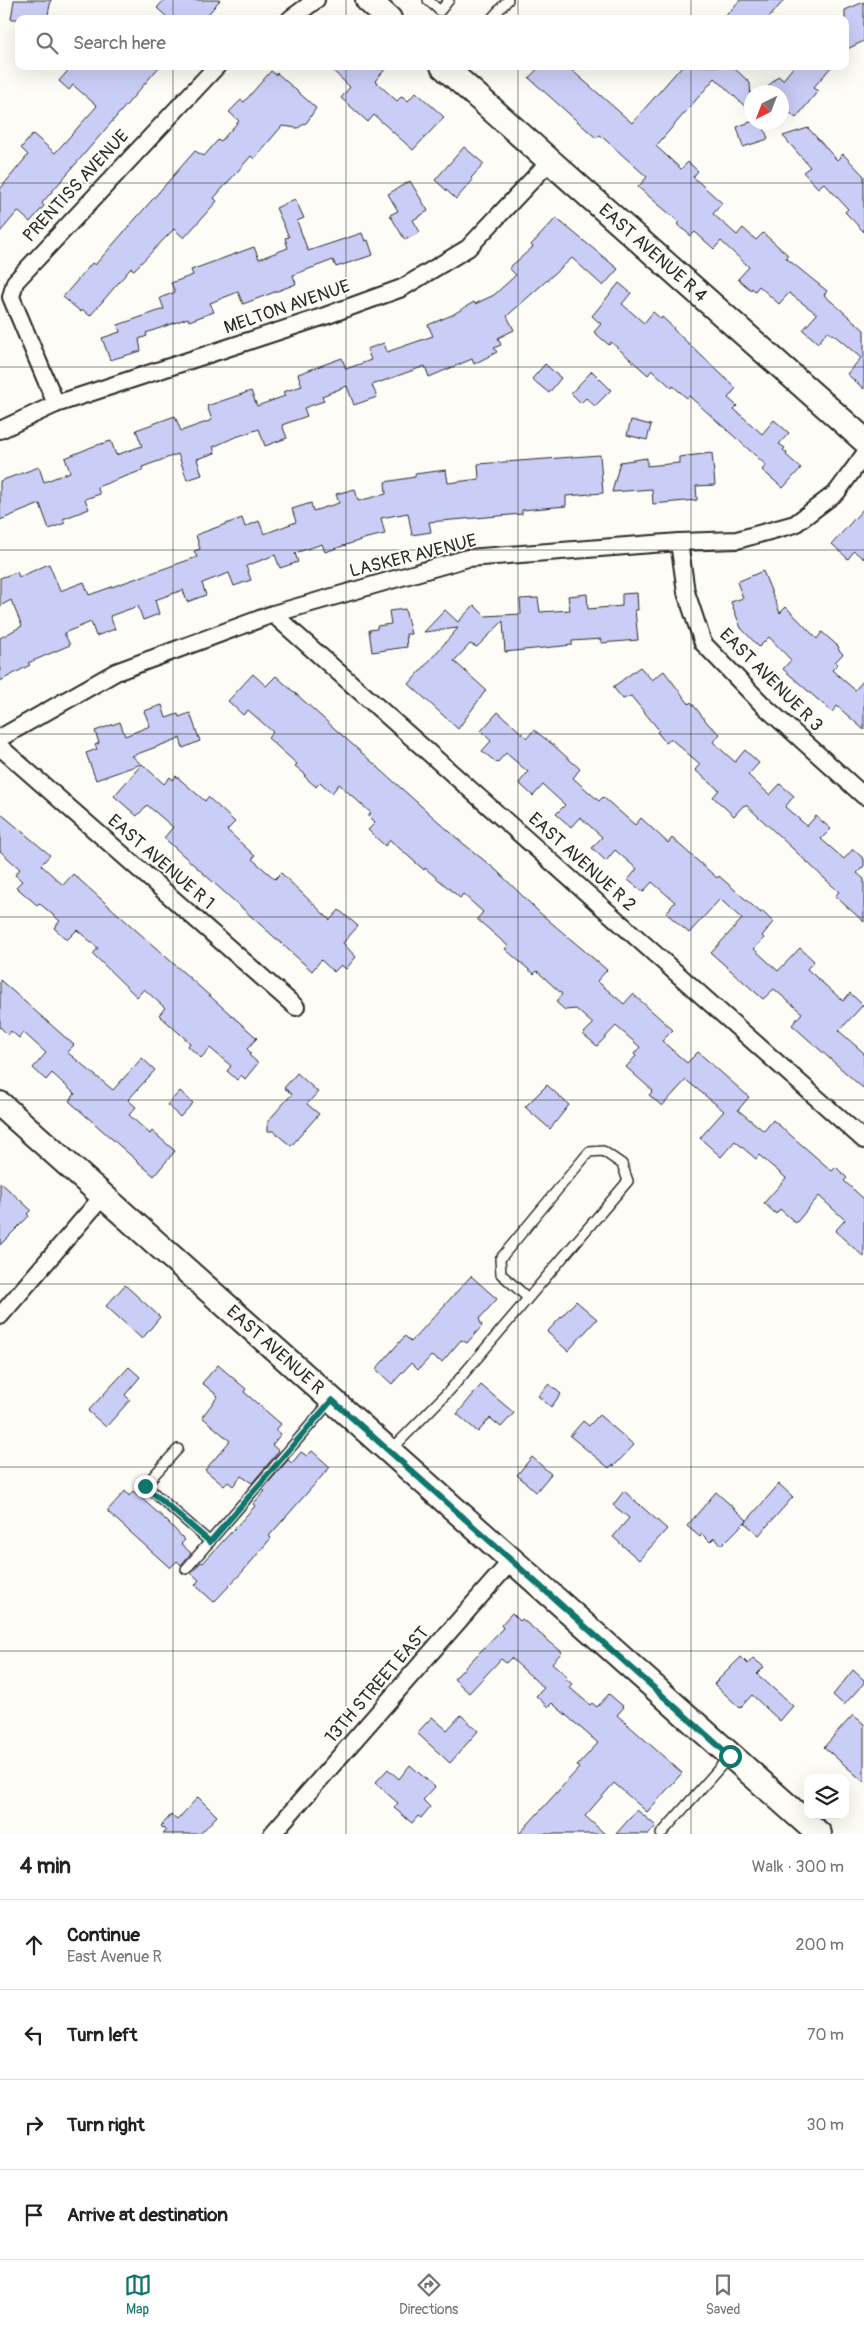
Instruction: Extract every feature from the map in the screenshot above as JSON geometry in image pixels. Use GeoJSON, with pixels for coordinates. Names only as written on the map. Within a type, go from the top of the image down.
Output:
{"type":"FeatureCollection","features":[{"type":"Feature","properties":{"kind":"main road"},"geometry":{"type":"LineString","coordinates":[[368,0],[385,15]]}},
{"type":"Feature","properties":{"kind":"main road","name":"EAST AVENUE R 4"},"geometry":{"type":"LineString","coordinates":[[448,70],[864,440]]}},
{"type":"Feature","properties":{"kind":"main road","name":"EAST AVENUE R"},"geometry":{"type":"LineString","coordinates":[[0,1104],[818,1834]]}},
{"type":"Feature","properties":{"kind":"street"},"geometry":{"type":"LineString","coordinates":[[295,15],[316,0]]}},
{"type":"Feature","properties":{"kind":"street","name":"PRENTISS AVENUE"},"geometry":{"type":"LineString","coordinates":[[56,404],[11,297],[15,282],[213,70]]}},
{"type":"Feature","properties":{"kind":"street","name":"MELTON AVENUE"},"geometry":{"type":"LineString","coordinates":[[0,430],[56,404],[325,316],[402,288],[468,248],[550,161]]}},
{"type":"Feature","properties":{"kind":"street","name":"LASKER AVENUE"},"geometry":{"type":"LineString","coordinates":[[0,738],[116,672],[273,614],[468,558],[679,542],[737,540],[795,524],[837,492],[864,455]]}},
{"type":"Feature","properties":{"kind":"street","name":"EAST AVENUE R 3"},"geometry":{"type":"LineString","coordinates":[[679,542],[686,592],[703,643],[762,704],[864,796]]}},
{"type":"Feature","properties":{"kind":"street","name":"EAST AVENUE R 2"},"geometry":{"type":"LineString","coordinates":[[273,614],[864,1140]]}},
{"type":"Feature","properties":{"kind":"street","name":"EAST AVENUE R 1"},"geometry":{"type":"LineString","coordinates":[[0,747],[296,1007]]}},
{"type":"Feature","properties":{"kind":"street"},"geometry":{"type":"LineString","coordinates":[[0,1316],[103,1196]]}},
{"type":"Feature","properties":{"kind":"street","name":"13TH STREET EAST"},"geometry":{"type":"LineString","coordinates":[[272,1834],[511,1562]]}},
{"type":"Feature","properties":{"kind":"lane"},"geometry":{"type":"LineString","coordinates":[[428,0],[440,11],[449,0]]}},
{"type":"Feature","properties":{"kind":"lane"},"geometry":{"type":"LineString","coordinates":[[495,15],[508,0]]}},
{"type":"Feature","properties":{"kind":"lane"},"geometry":{"type":"LineString","coordinates":[[389,1452],[450,1390],[628,1182],[622,1164],[603,1151],[590,1152],[500,1259],[501,1274],[528,1298]]}},
{"type":"Feature","properties":{"kind":"lane"},"geometry":{"type":"LineString","coordinates":[[186,1569],[332,1400]]}},
{"type":"Feature","properties":{"kind":"lane"},"geometry":{"type":"LineString","coordinates":[[178,1449],[145,1486],[210,1542]]}},
{"type":"Feature","properties":{"kind":"lane"},"geometry":{"type":"LineString","coordinates":[[661,1834],[730,1756]]}},
{"type":"Feature","properties":{"kind":"building"},"geometry":{"type":"Polygon","coordinates":[[[14,0],[51,0],[48,15],[15,15],[15,19],[11,19],[14,0]]]}},
{"type":"Feature","properties":{"kind":"building"},"geometry":{"type":"Polygon","coordinates":[[[164,0],[220,0],[207,15],[165,15],[157,8],[164,0]]]}},
{"type":"Feature","properties":{"kind":"building"},"geometry":{"type":"Polygon","coordinates":[[[740,0],[784,0],[771,15],[727,15],[740,0]]]}},
{"type":"Feature","properties":{"kind":"building"},"geometry":{"type":"Polygon","coordinates":[[[864,2],[864,41],[849,48],[849,15],[845,15],[845,10],[864,2]]]}},
{"type":"Feature","properties":{"kind":"building"},"geometry":{"type":"Polygon","coordinates":[[[69,70],[157,70],[42,203],[44,206],[30,222],[18,211],[0,232],[0,189],[28,155],[21,148],[33,134],[55,153],[97,106],[73,85],[69,90],[59,81],[69,70]]]}},
{"type":"Feature","properties":{"kind":"building"},"geometry":{"type":"Polygon","coordinates":[[[332,70],[385,70],[375,81],[397,101],[402,96],[408,101],[416,92],[444,117],[413,150],[374,115],[368,122],[341,98],[350,87],[332,70]]]}},
{"type":"Feature","properties":{"kind":"building"},"geometry":{"type":"Polygon","coordinates":[[[536,70],[572,70],[632,123],[678,70],[736,70],[750,83],[750,85],[744,85],[744,105],[715,78],[656,146],[681,169],[688,162],[698,171],[693,177],[722,203],[713,214],[737,235],[743,228],[756,240],[763,233],[788,255],[786,258],[827,291],[824,295],[864,330],[864,389],[847,374],[861,358],[828,331],[818,343],[803,330],[817,314],[789,293],[779,304],[759,286],[755,291],[752,288],[751,290],[738,279],[749,267],[721,241],[714,249],[695,232],[691,236],[677,224],[679,222],[638,187],[647,177],[600,135],[596,138],[529,78],[536,70]]]}},
{"type":"Feature","properties":{"kind":"building"},"geometry":{"type":"Polygon","coordinates":[[[791,70],[829,70],[813,88],[818,91],[796,118],[789,112],[789,85],[770,85],[778,76],[783,80],[791,70]]]}},
{"type":"Feature","properties":{"kind":"building"},"geometry":{"type":"Polygon","coordinates":[[[271,71],[276,75],[277,73],[316,108],[307,122],[298,128],[282,126],[254,159],[251,156],[214,198],[217,201],[184,238],[174,229],[134,270],[131,268],[90,316],[83,310],[81,312],[63,297],[92,263],[95,265],[195,151],[204,156],[218,140],[220,142],[239,121],[229,112],[241,100],[244,102],[271,71]]]}},
{"type":"Feature","properties":{"kind":"building"},"geometry":{"type":"Polygon","coordinates":[[[744,124],[744,130],[765,130],[768,139],[743,147],[737,127],[744,124]]]}},
{"type":"Feature","properties":{"kind":"building"},"geometry":{"type":"Polygon","coordinates":[[[808,128],[837,160],[843,154],[864,176],[864,232],[845,212],[848,209],[824,183],[818,188],[803,172],[810,167],[783,136],[808,128]]]}},
{"type":"Feature","properties":{"kind":"building"},"geometry":{"type":"Polygon","coordinates":[[[464,147],[484,164],[456,199],[435,180],[464,147]]]}},
{"type":"Feature","properties":{"kind":"building"},"geometry":{"type":"Polygon","coordinates":[[[410,181],[428,211],[413,220],[420,232],[405,240],[390,215],[398,211],[388,194],[410,181]]]}},
{"type":"Feature","properties":{"kind":"building"},"geometry":{"type":"Polygon","coordinates":[[[295,199],[304,218],[297,221],[308,251],[362,233],[365,241],[368,240],[373,255],[336,267],[333,260],[293,275],[296,284],[243,304],[238,292],[210,303],[214,312],[189,321],[188,318],[146,333],[147,336],[139,339],[141,351],[110,360],[102,338],[120,332],[118,325],[164,309],[160,298],[175,292],[171,283],[193,275],[191,270],[254,247],[259,259],[288,248],[285,238],[289,237],[276,208],[295,199]]]}},
{"type":"Feature","properties":{"kind":"building"},"geometry":{"type":"Polygon","coordinates":[[[556,218],[618,269],[603,286],[572,258],[507,316],[514,330],[498,338],[501,345],[494,348],[497,352],[474,364],[472,359],[429,377],[425,366],[372,385],[377,397],[354,405],[347,386],[322,396],[324,401],[304,408],[307,416],[282,425],[287,438],[265,446],[259,429],[233,438],[213,447],[215,453],[197,459],[202,475],[187,480],[178,454],[142,467],[143,470],[97,487],[100,494],[85,499],[89,509],[63,519],[65,523],[49,529],[40,504],[0,520],[0,481],[39,467],[44,482],[70,472],[65,458],[94,446],[111,441],[116,455],[142,446],[136,430],[175,416],[181,431],[212,420],[207,406],[251,391],[257,406],[285,396],[283,392],[302,386],[298,374],[342,358],[346,369],[371,360],[367,349],[384,343],[387,352],[433,336],[428,325],[452,315],[474,302],[475,304],[494,295],[516,275],[509,268],[533,247],[531,245],[556,218]]]}},
{"type":"Feature","properties":{"kind":"building"},"geometry":{"type":"Polygon","coordinates":[[[619,283],[631,293],[622,304],[644,323],[653,312],[661,319],[662,317],[736,388],[728,398],[737,406],[734,409],[762,434],[774,420],[789,433],[779,444],[785,448],[783,450],[787,453],[786,455],[801,468],[783,488],[762,470],[766,465],[689,396],[687,398],[673,386],[672,388],[652,370],[648,375],[611,342],[609,345],[594,332],[601,324],[592,316],[619,283]]]}},
{"type":"Feature","properties":{"kind":"building"},"geometry":{"type":"Polygon","coordinates":[[[545,364],[561,378],[549,393],[532,379],[545,364]]]}},
{"type":"Feature","properties":{"kind":"building"},"geometry":{"type":"Polygon","coordinates":[[[592,371],[611,390],[595,406],[586,398],[581,403],[571,393],[592,371]]]}},
{"type":"Feature","properties":{"kind":"building"},"geometry":{"type":"Polygon","coordinates":[[[631,420],[651,425],[647,440],[627,435],[631,420]]]}},
{"type":"Feature","properties":{"kind":"building"},"geometry":{"type":"Polygon","coordinates":[[[712,453],[715,485],[696,486],[697,500],[653,504],[652,489],[612,492],[620,462],[647,458],[647,466],[679,463],[679,457],[712,453]]]}},
{"type":"Feature","properties":{"kind":"building"},"geometry":{"type":"Polygon","coordinates":[[[600,455],[603,493],[566,496],[566,506],[522,510],[522,514],[429,522],[431,532],[412,535],[408,513],[381,518],[385,534],[325,552],[322,544],[295,553],[298,562],[280,568],[275,555],[246,566],[251,580],[234,586],[229,573],[202,583],[206,595],[187,602],[183,590],[155,600],[159,614],[143,620],[138,606],[110,616],[115,629],[96,636],[91,622],[64,633],[70,645],[28,663],[30,665],[0,681],[0,638],[22,626],[11,600],[0,606],[0,578],[17,572],[19,577],[49,564],[60,591],[84,582],[89,595],[197,557],[194,551],[200,549],[196,535],[242,518],[245,527],[259,521],[264,534],[296,522],[292,509],[311,503],[313,511],[339,503],[336,494],[355,489],[358,501],[386,494],[385,482],[415,477],[415,474],[446,470],[448,483],[479,479],[478,464],[600,455]]]}},
{"type":"Feature","properties":{"kind":"building"},"geometry":{"type":"Polygon","coordinates":[[[864,508],[864,559],[854,551],[848,559],[832,544],[864,508]]]}},
{"type":"Feature","properties":{"kind":"building"},"geometry":{"type":"Polygon","coordinates":[[[763,571],[780,613],[786,607],[817,639],[822,632],[839,647],[838,649],[843,654],[835,662],[838,664],[832,670],[855,690],[864,680],[864,730],[837,706],[832,712],[783,669],[791,660],[769,637],[759,647],[741,628],[731,602],[743,598],[737,582],[763,571]]]}},
{"type":"Feature","properties":{"kind":"building"},"geometry":{"type":"Polygon","coordinates":[[[637,593],[638,610],[635,610],[638,640],[601,643],[601,639],[572,641],[572,645],[505,652],[503,621],[477,647],[470,644],[454,661],[486,690],[458,729],[409,684],[458,628],[424,632],[445,610],[458,622],[474,605],[485,616],[521,614],[520,599],[538,598],[540,612],[570,610],[568,596],[587,594],[588,609],[622,606],[622,594],[637,593]]]}},
{"type":"Feature","properties":{"kind":"building"},"geometry":{"type":"Polygon","coordinates":[[[405,609],[411,634],[406,634],[407,647],[372,652],[369,630],[377,629],[377,626],[391,624],[389,611],[405,609]]]}},
{"type":"Feature","properties":{"kind":"building"},"geometry":{"type":"Polygon","coordinates":[[[640,667],[652,680],[664,671],[689,704],[691,702],[709,725],[720,734],[713,742],[735,762],[745,750],[759,763],[748,775],[770,795],[780,784],[794,796],[785,807],[807,826],[816,816],[831,829],[821,839],[844,859],[853,849],[864,859],[864,866],[857,873],[864,879],[864,922],[835,896],[839,892],[746,805],[734,816],[713,797],[719,790],[695,770],[700,764],[671,739],[666,743],[657,732],[659,730],[631,696],[623,699],[613,687],[640,667]]]}},
{"type":"Feature","properties":{"kind":"building"},"geometry":{"type":"Polygon","coordinates":[[[253,674],[266,686],[276,676],[459,840],[496,870],[540,913],[607,970],[597,981],[624,1004],[633,994],[673,1030],[662,1041],[687,1063],[698,1052],[749,1097],[738,1110],[764,1131],[773,1120],[832,1171],[836,1167],[847,1178],[844,1181],[864,1199],[864,1257],[835,1231],[845,1220],[819,1196],[796,1223],[780,1209],[776,1214],[764,1203],[786,1178],[759,1155],[756,1159],[735,1141],[721,1157],[700,1138],[724,1111],[686,1080],[662,1106],[649,1095],[653,1091],[626,1067],[636,1056],[634,1054],[640,1047],[616,1026],[597,1046],[583,1034],[593,1024],[576,1009],[565,1010],[556,1002],[562,994],[537,971],[534,974],[505,949],[508,946],[477,919],[483,912],[463,894],[460,898],[390,840],[385,846],[368,830],[375,823],[368,816],[371,813],[339,784],[332,793],[320,782],[316,787],[304,776],[306,775],[295,766],[297,764],[268,738],[273,732],[248,710],[243,715],[228,701],[253,674]]]}},
{"type":"Feature","properties":{"kind":"building"},"geometry":{"type":"Polygon","coordinates":[[[162,705],[166,718],[178,714],[179,717],[190,713],[200,741],[183,748],[180,738],[132,756],[141,764],[96,780],[86,753],[97,749],[95,745],[99,743],[95,731],[120,722],[125,736],[150,726],[144,711],[162,705]]]}},
{"type":"Feature","properties":{"kind":"building"},"geometry":{"type":"Polygon","coordinates":[[[498,712],[527,738],[534,730],[552,744],[580,769],[573,778],[599,801],[603,797],[635,825],[641,818],[668,843],[672,838],[717,878],[719,876],[761,913],[762,911],[773,922],[762,936],[764,938],[754,949],[778,971],[800,948],[814,961],[807,969],[843,1001],[850,993],[863,1005],[839,1031],[864,1053],[864,1089],[792,1025],[802,1013],[774,989],[763,999],[711,953],[742,919],[720,899],[689,933],[666,913],[675,902],[652,882],[643,892],[628,880],[637,869],[615,850],[606,861],[592,848],[602,837],[580,817],[571,827],[556,814],[565,805],[543,785],[533,796],[519,783],[528,772],[506,753],[497,763],[482,751],[491,741],[481,731],[498,712]]]}},
{"type":"Feature","properties":{"kind":"building"},"geometry":{"type":"Polygon","coordinates":[[[142,764],[164,784],[170,777],[173,780],[176,776],[205,801],[208,797],[235,822],[227,830],[255,856],[252,859],[275,879],[281,873],[330,920],[339,910],[358,926],[343,943],[356,957],[346,969],[341,965],[334,972],[321,960],[312,971],[164,838],[173,827],[147,805],[137,816],[114,796],[142,764]]]}},
{"type":"Feature","properties":{"kind":"building"},"geometry":{"type":"Polygon","coordinates":[[[0,813],[50,855],[41,865],[63,885],[73,874],[257,1038],[247,1049],[251,1053],[249,1055],[258,1063],[245,1079],[241,1075],[237,1080],[227,1071],[231,1066],[210,1048],[201,1058],[188,1046],[190,1043],[159,1015],[165,1008],[144,989],[137,997],[93,954],[98,948],[77,930],[67,940],[54,928],[60,921],[16,887],[22,881],[15,875],[20,869],[0,851],[0,813]]]}},
{"type":"Feature","properties":{"kind":"building"},"geometry":{"type":"Polygon","coordinates":[[[0,980],[74,1045],[67,1052],[113,1090],[142,1058],[155,1070],[128,1100],[136,1107],[129,1115],[150,1134],[152,1131],[175,1151],[154,1176],[69,1101],[75,1094],[52,1073],[46,1080],[33,1068],[46,1053],[23,1032],[19,1038],[11,1031],[8,1035],[0,1027],[0,980]]]}},
{"type":"Feature","properties":{"kind":"building"},"geometry":{"type":"Polygon","coordinates":[[[297,1073],[318,1092],[307,1104],[319,1114],[291,1146],[273,1131],[268,1131],[268,1121],[292,1094],[284,1088],[297,1073]]]}},
{"type":"Feature","properties":{"kind":"building"},"geometry":{"type":"Polygon","coordinates":[[[547,1085],[569,1105],[550,1129],[525,1107],[547,1085]]]}},
{"type":"Feature","properties":{"kind":"building"},"geometry":{"type":"Polygon","coordinates":[[[180,1091],[193,1103],[180,1117],[167,1105],[180,1091]]]}},
{"type":"Feature","properties":{"kind":"building"},"geometry":{"type":"Polygon","coordinates":[[[0,1182],[31,1210],[27,1214],[29,1216],[0,1245],[0,1182]]]}},
{"type":"Feature","properties":{"kind":"building"},"geometry":{"type":"Polygon","coordinates":[[[471,1276],[497,1299],[479,1319],[482,1326],[467,1343],[461,1340],[442,1362],[431,1356],[418,1370],[411,1363],[392,1384],[376,1369],[405,1336],[411,1342],[471,1276]]]}},
{"type":"Feature","properties":{"kind":"building"},"geometry":{"type":"Polygon","coordinates":[[[125,1285],[160,1317],[142,1339],[106,1306],[125,1285]]]}},
{"type":"Feature","properties":{"kind":"building"},"geometry":{"type":"Polygon","coordinates":[[[576,1301],[597,1319],[568,1351],[547,1332],[576,1301]]]}},
{"type":"Feature","properties":{"kind":"building"},"geometry":{"type":"Polygon","coordinates":[[[218,1365],[246,1389],[244,1392],[281,1424],[276,1430],[281,1434],[272,1445],[279,1451],[252,1483],[241,1476],[233,1486],[228,1482],[224,1486],[205,1470],[230,1441],[202,1417],[218,1396],[202,1383],[218,1365]]]}},
{"type":"Feature","properties":{"kind":"building"},"geometry":{"type":"Polygon","coordinates":[[[129,1367],[140,1377],[125,1395],[130,1400],[106,1427],[88,1411],[129,1367]]]}},
{"type":"Feature","properties":{"kind":"building"},"geometry":{"type":"Polygon","coordinates":[[[549,1384],[561,1394],[551,1407],[538,1396],[549,1384]]]}},
{"type":"Feature","properties":{"kind":"building"},"geometry":{"type":"Polygon","coordinates":[[[481,1385],[514,1413],[501,1427],[490,1418],[478,1432],[457,1414],[481,1385]]]}},
{"type":"Feature","properties":{"kind":"building"},"geometry":{"type":"Polygon","coordinates":[[[599,1415],[634,1445],[614,1466],[612,1465],[609,1468],[570,1436],[583,1421],[589,1426],[599,1415]]]}},
{"type":"Feature","properties":{"kind":"building"},"geometry":{"type":"Polygon","coordinates":[[[312,1451],[330,1467],[269,1536],[271,1538],[245,1569],[214,1602],[195,1585],[199,1580],[191,1573],[201,1562],[203,1563],[255,1506],[253,1504],[265,1491],[262,1490],[288,1460],[292,1463],[301,1452],[307,1456],[312,1451]]]}},
{"type":"Feature","properties":{"kind":"building"},"geometry":{"type":"Polygon","coordinates":[[[532,1457],[551,1474],[536,1492],[517,1475],[532,1457]]]}},
{"type":"Feature","properties":{"kind":"building"},"geometry":{"type":"Polygon","coordinates":[[[779,1484],[793,1497],[759,1535],[745,1523],[779,1484]]]}},
{"type":"Feature","properties":{"kind":"building"},"geometry":{"type":"Polygon","coordinates":[[[125,1491],[129,1496],[133,1491],[165,1519],[185,1540],[181,1544],[191,1553],[181,1565],[177,1561],[170,1568],[108,1512],[125,1491]]]}},
{"type":"Feature","properties":{"kind":"building"},"geometry":{"type":"Polygon","coordinates":[[[624,1491],[667,1529],[639,1560],[613,1537],[629,1518],[613,1505],[624,1491]]]}},
{"type":"Feature","properties":{"kind":"building"},"geometry":{"type":"Polygon","coordinates":[[[716,1492],[747,1520],[722,1545],[714,1538],[710,1542],[702,1534],[700,1537],[687,1526],[716,1492]]]}},
{"type":"Feature","properties":{"kind":"building"},"geometry":{"type":"Polygon","coordinates":[[[512,1613],[562,1652],[552,1663],[567,1676],[565,1678],[572,1684],[569,1687],[590,1705],[592,1703],[597,1707],[609,1694],[624,1707],[617,1715],[682,1773],[647,1812],[614,1783],[585,1816],[605,1834],[519,1834],[579,1768],[577,1766],[598,1743],[552,1703],[548,1707],[536,1696],[544,1688],[511,1658],[506,1663],[501,1659],[469,1693],[454,1679],[503,1628],[501,1625],[512,1613]]]}},
{"type":"Feature","properties":{"kind":"building"},"geometry":{"type":"Polygon","coordinates":[[[741,1657],[748,1664],[753,1658],[764,1667],[757,1674],[793,1706],[780,1721],[752,1695],[740,1708],[714,1684],[741,1657]]]}},
{"type":"Feature","properties":{"kind":"building"},"geometry":{"type":"Polygon","coordinates":[[[853,1670],[864,1680],[864,1683],[844,1705],[833,1695],[853,1670]]]}},
{"type":"Feature","properties":{"kind":"building"},"geometry":{"type":"Polygon","coordinates":[[[461,1715],[478,1731],[450,1763],[417,1733],[432,1717],[447,1730],[461,1715]]]}},
{"type":"Feature","properties":{"kind":"building"},"geometry":{"type":"Polygon","coordinates":[[[853,1715],[864,1724],[864,1782],[824,1747],[853,1715]]]}},
{"type":"Feature","properties":{"kind":"building"},"geometry":{"type":"Polygon","coordinates":[[[410,1765],[435,1787],[423,1800],[430,1807],[421,1818],[418,1816],[412,1823],[394,1808],[398,1803],[375,1783],[388,1769],[399,1779],[410,1765]]]}},
{"type":"Feature","properties":{"kind":"building"},"geometry":{"type":"Polygon","coordinates":[[[198,1797],[217,1816],[200,1834],[163,1834],[166,1831],[161,1826],[171,1815],[177,1820],[198,1797]]]}},
{"type":"Feature","properties":{"kind":"building"},"geometry":{"type":"Polygon","coordinates":[[[637,1810],[656,1826],[649,1834],[616,1834],[637,1810]]]}},
{"type":"Feature","properties":{"kind":"route"},"geometry":{"type":"LineString","coordinates":[[145,1486],[210,1542],[332,1400],[730,1756]]}}]}
